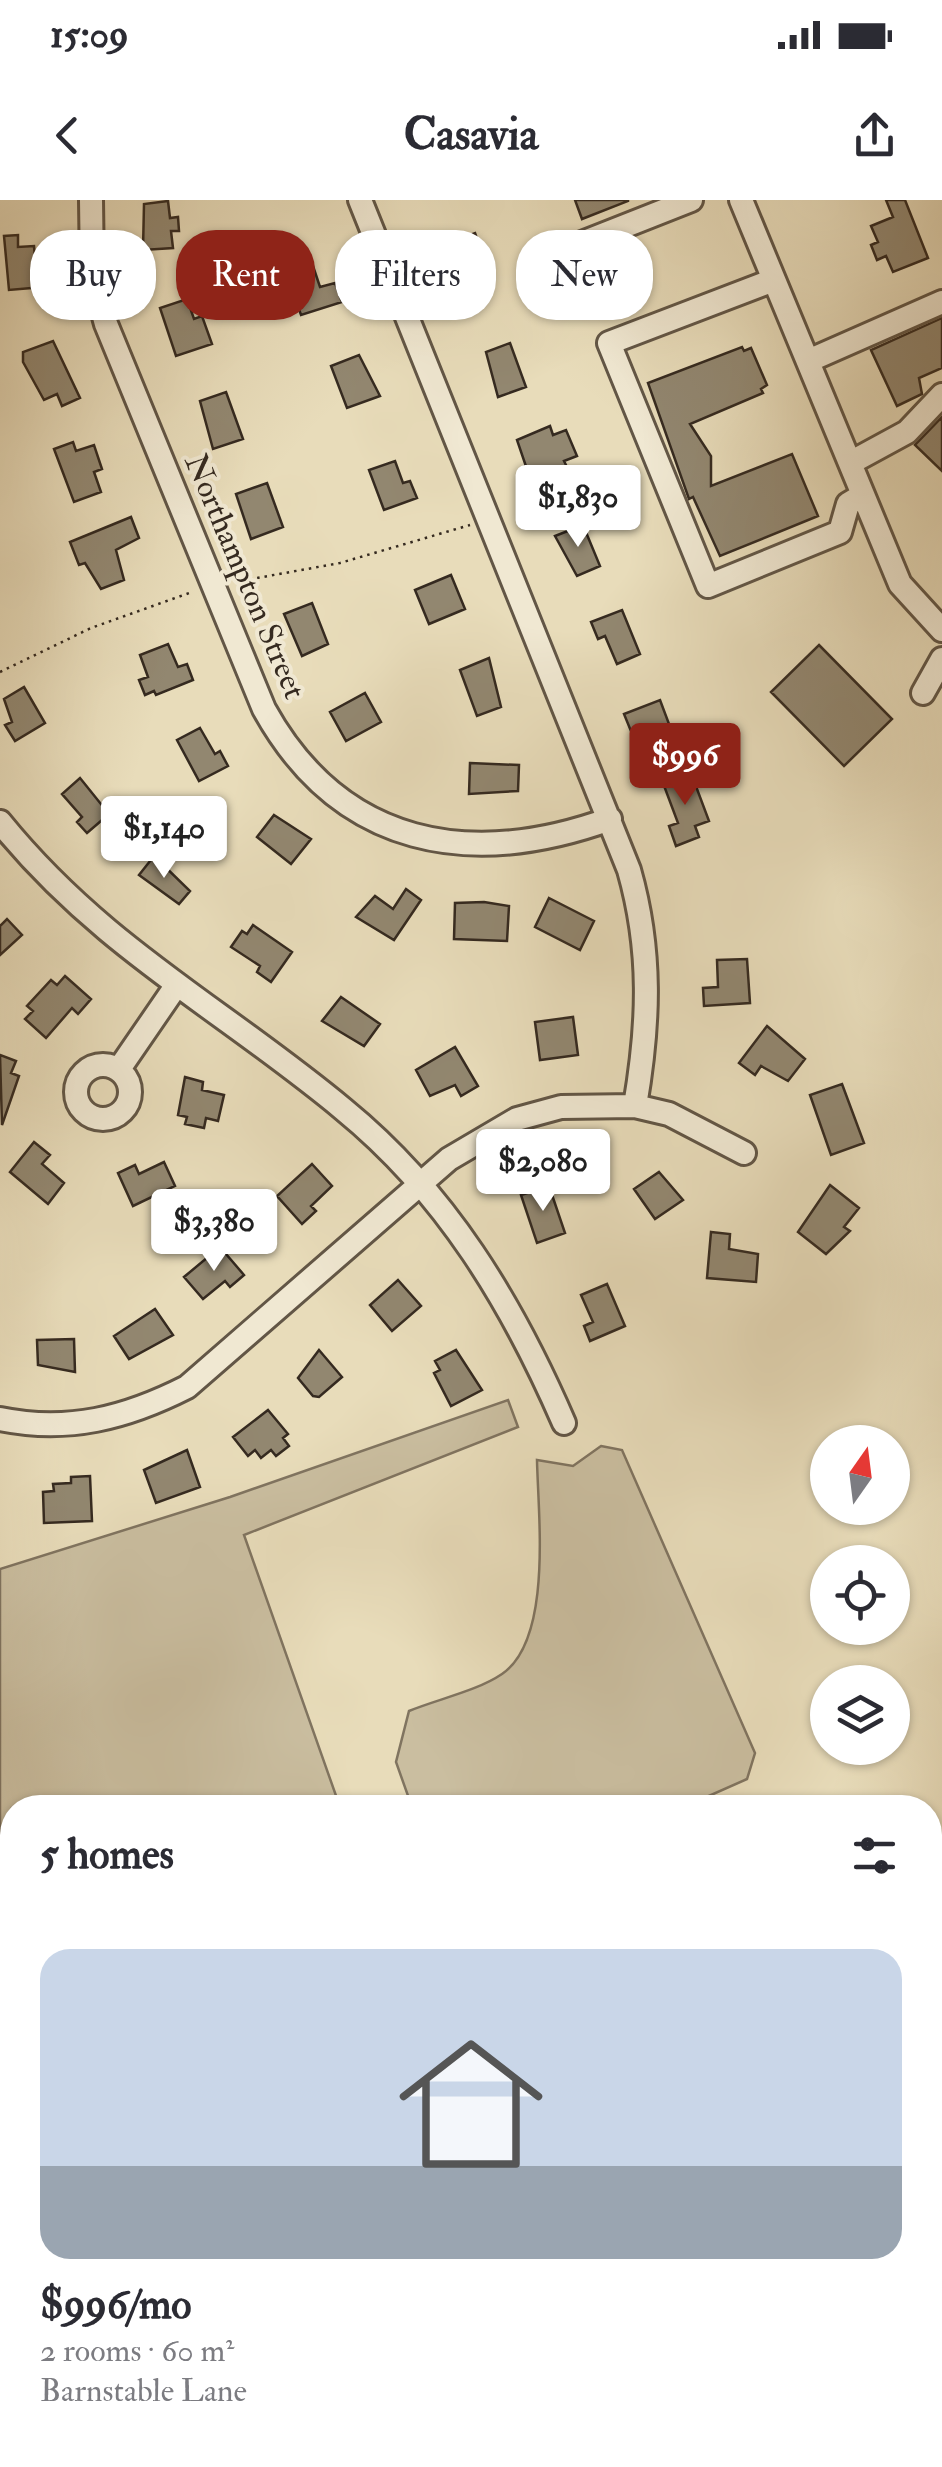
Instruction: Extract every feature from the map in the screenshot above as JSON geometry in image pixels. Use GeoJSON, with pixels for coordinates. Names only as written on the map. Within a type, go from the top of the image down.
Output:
{"type":"FeatureCollection","features":[{"type":"Feature","properties":{"kind":"street","name":"Northampton Street"},"geometry":{"type":"LineString","coordinates":[[91,200],[92,273],[106,324],[264,709],[296,758],[344,800],[375,820],[437,840],[514,845],[548,840],[610,819]]}},
{"type":"Feature","properties":{"kind":"street"},"geometry":{"type":"LineString","coordinates":[[360,200],[610,819],[642,915],[648,965],[648,1020],[635,1106]]}},
{"type":"Feature","properties":{"kind":"street"},"geometry":{"type":"LineString","coordinates":[[615,230],[691,200]]}},
{"type":"Feature","properties":{"kind":"street"},"geometry":{"type":"LineString","coordinates":[[740,200],[900,584],[942,630]]}},
{"type":"Feature","properties":{"kind":"street"},"geometry":{"type":"LineString","coordinates":[[774,280],[609,343],[708,586],[840,532],[848,504],[863,494]]}},
{"type":"Feature","properties":{"kind":"street"},"geometry":{"type":"LineString","coordinates":[[808,361],[942,302]]}},
{"type":"Feature","properties":{"kind":"street"},"geometry":{"type":"LineString","coordinates":[[850,462],[907,432],[942,395]]}},
{"type":"Feature","properties":{"kind":"street"},"geometry":{"type":"LineString","coordinates":[[924,693],[942,659]]}},
{"type":"Feature","properties":{"kind":"street"},"geometry":{"type":"LineString","coordinates":[[0,822],[98,926],[346,1111],[420,1184],[502,1296],[564,1423]]}},
{"type":"Feature","properties":{"kind":"street"},"geometry":{"type":"LineString","coordinates":[[119,1069],[176,986]]}},
{"type":"Feature","properties":{"kind":"street"},"geometry":{"type":"LineString","coordinates":[[0,1419],[49,1425],[90,1423],[136,1411],[187,1387],[420,1184],[477,1139],[517,1119],[577,1105],[635,1106],[670,1114],[744,1153]]}},
{"type":"Feature","properties":{"kind":"path"},"geometry":{"type":"LineString","coordinates":[[224,584],[389,550],[489,518]]}},
{"type":"Feature","properties":{"kind":"path"},"geometry":{"type":"LineString","coordinates":[[0,672],[73,635],[202,589]]}},
{"type":"Feature","properties":{"kind":"shaded area"},"geometry":{"type":"Polygon","coordinates":[[[508,1400],[518,1427],[244,1535],[336,1795],[0,1795],[0,1569],[230,1497],[508,1400]]]}},
{"type":"Feature","properties":{"kind":"shaded area"},"geometry":{"type":"Polygon","coordinates":[[[601,1446],[622,1450],[755,1753],[747,1779],[711,1795],[408,1795],[396,1762],[409,1711],[492,1680],[518,1657],[529,1634],[539,1574],[537,1460],[573,1466],[601,1446]]]}},
{"type":"Feature","properties":{"kind":"building"},"geometry":{"type":"Polygon","coordinates":[[[575,200],[628,200],[628,201],[582,219],[575,200]]]}},
{"type":"Feature","properties":{"kind":"building"},"geometry":{"type":"Polygon","coordinates":[[[886,200],[905,200],[928,258],[893,272],[886,256],[877,260],[871,245],[878,242],[871,226],[893,217],[886,200]]]}},
{"type":"Feature","properties":{"kind":"building"},"geometry":{"type":"Polygon","coordinates":[[[168,201],[170,218],[178,217],[179,230],[171,231],[173,248],[156,249],[156,230],[143,230],[144,204],[168,201]]]}},
{"type":"Feature","properties":{"kind":"building"},"geometry":{"type":"Polygon","coordinates":[[[18,235],[18,247],[30,246],[30,288],[9,290],[4,236],[18,235]]]}},
{"type":"Feature","properties":{"kind":"building"},"geometry":{"type":"Polygon","coordinates":[[[315,272],[320,287],[335,283],[335,304],[315,311],[315,272]]]}},
{"type":"Feature","properties":{"kind":"building"},"geometry":{"type":"Polygon","coordinates":[[[176,303],[176,320],[203,320],[212,344],[176,356],[160,308],[176,303]]]}},
{"type":"Feature","properties":{"kind":"building"},"geometry":{"type":"Polygon","coordinates":[[[942,318],[942,368],[919,378],[922,394],[897,406],[871,350],[942,318]]]}},
{"type":"Feature","properties":{"kind":"building"},"geometry":{"type":"Polygon","coordinates":[[[53,341],[80,398],[62,406],[57,394],[44,400],[23,362],[23,352],[53,341]]]}},
{"type":"Feature","properties":{"kind":"building"},"geometry":{"type":"Polygon","coordinates":[[[510,343],[526,387],[498,397],[486,352],[510,343]]]}},
{"type":"Feature","properties":{"kind":"building"},"geometry":{"type":"Polygon","coordinates":[[[742,347],[744,351],[751,348],[767,385],[761,389],[763,393],[690,424],[711,456],[711,486],[792,454],[818,516],[720,556],[693,497],[689,499],[648,383],[742,347]]]}},
{"type":"Feature","properties":{"kind":"building"},"geometry":{"type":"Polygon","coordinates":[[[359,355],[380,396],[347,408],[331,366],[359,355]]]}},
{"type":"Feature","properties":{"kind":"building"},"geometry":{"type":"Polygon","coordinates":[[[226,392],[243,439],[213,449],[200,401],[226,392]]]}},
{"type":"Feature","properties":{"kind":"building"},"geometry":{"type":"Polygon","coordinates":[[[942,417],[942,471],[915,445],[942,417]]]}},
{"type":"Feature","properties":{"kind":"building"},"geometry":{"type":"Polygon","coordinates":[[[550,426],[553,435],[566,430],[577,456],[564,461],[568,469],[532,484],[517,440],[550,426]]]}},
{"type":"Feature","properties":{"kind":"building"},"geometry":{"type":"Polygon","coordinates":[[[73,442],[76,451],[94,445],[102,469],[94,472],[101,492],[74,502],[54,449],[73,442]]]}},
{"type":"Feature","properties":{"kind":"building"},"geometry":{"type":"Polygon","coordinates":[[[395,461],[403,483],[410,481],[417,498],[384,510],[369,470],[395,461]]]}},
{"type":"Feature","properties":{"kind":"building"},"geometry":{"type":"Polygon","coordinates":[[[267,483],[283,527],[251,539],[236,494],[267,483]]]}},
{"type":"Feature","properties":{"kind":"building"},"geometry":{"type":"Polygon","coordinates":[[[131,517],[139,538],[116,550],[124,580],[101,589],[85,563],[79,565],[70,542],[131,517]]]}},
{"type":"Feature","properties":{"kind":"building"},"geometry":{"type":"Polygon","coordinates":[[[583,525],[600,566],[577,576],[555,536],[583,525]]]}},
{"type":"Feature","properties":{"kind":"building"},"geometry":{"type":"Polygon","coordinates":[[[451,575],[465,609],[429,624],[415,590],[451,575]]]}},
{"type":"Feature","properties":{"kind":"building"},"geometry":{"type":"Polygon","coordinates":[[[312,603],[328,644],[302,656],[284,614],[312,603]]]}},
{"type":"Feature","properties":{"kind":"building"},"geometry":{"type":"Polygon","coordinates":[[[622,610],[640,654],[617,664],[605,636],[598,639],[591,622],[622,610]]]}},
{"type":"Feature","properties":{"kind":"building"},"geometry":{"type":"Polygon","coordinates":[[[168,644],[178,667],[187,664],[193,680],[156,695],[154,691],[145,695],[139,680],[148,677],[140,655],[168,644]]]}},
{"type":"Feature","properties":{"kind":"building"},"geometry":{"type":"Polygon","coordinates":[[[819,645],[892,719],[844,766],[771,692],[819,645]]]}},
{"type":"Feature","properties":{"kind":"building"},"geometry":{"type":"Polygon","coordinates":[[[489,658],[501,707],[477,716],[460,670],[489,658]]]}},
{"type":"Feature","properties":{"kind":"building"},"geometry":{"type":"Polygon","coordinates":[[[24,687],[45,723],[15,741],[5,725],[12,722],[4,699],[24,687]]]}},
{"type":"Feature","properties":{"kind":"building"},"geometry":{"type":"Polygon","coordinates":[[[365,693],[381,722],[346,741],[330,712],[365,693]]]}},
{"type":"Feature","properties":{"kind":"building"},"geometry":{"type":"Polygon","coordinates":[[[660,700],[672,732],[637,746],[624,714],[660,700]]]}},
{"type":"Feature","properties":{"kind":"building"},"geometry":{"type":"Polygon","coordinates":[[[200,728],[215,754],[220,751],[228,766],[199,781],[177,740],[200,728]]]}},
{"type":"Feature","properties":{"kind":"building"},"geometry":{"type":"Polygon","coordinates":[[[470,763],[519,765],[518,791],[469,794],[470,763]]]}},
{"type":"Feature","properties":{"kind":"building"},"geometry":{"type":"Polygon","coordinates":[[[691,773],[709,821],[695,826],[699,837],[676,846],[669,826],[678,823],[663,783],[691,773]]]}},
{"type":"Feature","properties":{"kind":"building"},"geometry":{"type":"Polygon","coordinates":[[[80,778],[109,814],[87,833],[77,822],[82,817],[62,794],[80,778]]]}},
{"type":"Feature","properties":{"kind":"building"},"geometry":{"type":"Polygon","coordinates":[[[274,815],[311,839],[291,864],[257,837],[274,815]]]}},
{"type":"Feature","properties":{"kind":"building"},"geometry":{"type":"Polygon","coordinates":[[[154,856],[190,891],[179,904],[139,875],[154,856]]]}},
{"type":"Feature","properties":{"kind":"building"},"geometry":{"type":"Polygon","coordinates":[[[406,889],[421,900],[394,940],[356,917],[375,896],[393,909],[406,889]]]}},
{"type":"Feature","properties":{"kind":"building"},"geometry":{"type":"Polygon","coordinates":[[[549,898],[594,921],[580,950],[535,927],[549,898]]]}},
{"type":"Feature","properties":{"kind":"building"},"geometry":{"type":"Polygon","coordinates":[[[455,903],[509,906],[507,941],[454,939],[455,903]]]}},
{"type":"Feature","properties":{"kind":"building"},"geometry":{"type":"Polygon","coordinates":[[[7,919],[22,935],[0,955],[0,926],[7,919]]]}},
{"type":"Feature","properties":{"kind":"building"},"geometry":{"type":"Polygon","coordinates":[[[253,925],[292,952],[271,982],[257,972],[260,966],[231,947],[242,931],[247,934],[253,925]]]}},
{"type":"Feature","properties":{"kind":"building"},"geometry":{"type":"Polygon","coordinates":[[[747,959],[750,1003],[704,1006],[703,988],[718,987],[717,960],[747,959]]]}},
{"type":"Feature","properties":{"kind":"building"},"geometry":{"type":"Polygon","coordinates":[[[65,976],[91,999],[78,1014],[72,1008],[46,1038],[25,1019],[33,1011],[27,1006],[51,980],[57,985],[65,976]]]}},
{"type":"Feature","properties":{"kind":"building"},"geometry":{"type":"Polygon","coordinates":[[[341,997],[380,1024],[364,1046],[322,1021],[341,997]]]}},
{"type":"Feature","properties":{"kind":"building"},"geometry":{"type":"Polygon","coordinates":[[[573,1017],[578,1055],[540,1060],[535,1022],[573,1017]]]}},
{"type":"Feature","properties":{"kind":"building"},"geometry":{"type":"Polygon","coordinates":[[[767,1026],[805,1059],[788,1081],[761,1066],[755,1075],[739,1063],[767,1026]]]}},
{"type":"Feature","properties":{"kind":"building"},"geometry":{"type":"Polygon","coordinates":[[[455,1047],[478,1086],[461,1096],[455,1085],[430,1096],[416,1070],[455,1047]]]}},
{"type":"Feature","properties":{"kind":"building"},"geometry":{"type":"Polygon","coordinates":[[[0,1055],[16,1061],[11,1073],[19,1076],[2,1125],[0,1055]]]}},
{"type":"Feature","properties":{"kind":"building"},"geometry":{"type":"Polygon","coordinates":[[[185,1077],[203,1082],[202,1090],[224,1095],[218,1121],[206,1118],[204,1128],[185,1124],[187,1117],[178,1115],[185,1077]]]}},
{"type":"Feature","properties":{"kind":"building"},"geometry":{"type":"Polygon","coordinates":[[[842,1084],[864,1143],[831,1155],[810,1095],[842,1084]]]}},
{"type":"Feature","properties":{"kind":"building"},"geometry":{"type":"Polygon","coordinates":[[[34,1142],[50,1155],[42,1164],[64,1183],[48,1204],[10,1172],[34,1142]]]}},
{"type":"Feature","properties":{"kind":"building"},"geometry":{"type":"Polygon","coordinates":[[[164,1162],[175,1186],[133,1206],[118,1173],[135,1165],[139,1174],[164,1162]]]}},
{"type":"Feature","properties":{"kind":"building"},"geometry":{"type":"Polygon","coordinates":[[[312,1164],[332,1186],[311,1206],[316,1211],[302,1224],[277,1196],[312,1164]]]}},
{"type":"Feature","properties":{"kind":"building"},"geometry":{"type":"Polygon","coordinates":[[[659,1172],[683,1200],[655,1219],[634,1189],[659,1172]]]}},
{"type":"Feature","properties":{"kind":"building"},"geometry":{"type":"Polygon","coordinates":[[[830,1185],[859,1208],[844,1227],[850,1231],[826,1254],[798,1232],[830,1185]]]}},
{"type":"Feature","properties":{"kind":"building"},"geometry":{"type":"Polygon","coordinates":[[[549,1186],[565,1233],[537,1243],[521,1195],[549,1186]]]}},
{"type":"Feature","properties":{"kind":"building"},"geometry":{"type":"Polygon","coordinates":[[[711,1232],[730,1234],[729,1249],[758,1254],[756,1282],[707,1278],[711,1232]]]}},
{"type":"Feature","properties":{"kind":"building"},"geometry":{"type":"Polygon","coordinates":[[[220,1247],[244,1275],[230,1287],[225,1281],[203,1299],[184,1277],[220,1247]]]}},
{"type":"Feature","properties":{"kind":"building"},"geometry":{"type":"Polygon","coordinates":[[[398,1280],[421,1306],[392,1331],[370,1305],[398,1280]]]}},
{"type":"Feature","properties":{"kind":"building"},"geometry":{"type":"Polygon","coordinates":[[[607,1284],[625,1326],[590,1341],[584,1326],[593,1322],[581,1295],[607,1284]]]}},
{"type":"Feature","properties":{"kind":"building"},"geometry":{"type":"Polygon","coordinates":[[[155,1309],[173,1335],[129,1359],[114,1336],[155,1309]]]}},
{"type":"Feature","properties":{"kind":"building"},"geometry":{"type":"Polygon","coordinates":[[[74,1339],[75,1372],[38,1365],[37,1340],[74,1339]]]}},
{"type":"Feature","properties":{"kind":"building"},"geometry":{"type":"Polygon","coordinates":[[[319,1350],[342,1377],[319,1397],[313,1396],[298,1378],[319,1350]]]}},
{"type":"Feature","properties":{"kind":"building"},"geometry":{"type":"Polygon","coordinates":[[[456,1350],[482,1390],[451,1406],[434,1373],[440,1370],[435,1361],[456,1350]]]}},
{"type":"Feature","properties":{"kind":"building"},"geometry":{"type":"Polygon","coordinates":[[[268,1410],[288,1434],[283,1438],[289,1446],[276,1456],[271,1450],[261,1458],[255,1450],[248,1456],[233,1437],[268,1410]]]}},
{"type":"Feature","properties":{"kind":"building"},"geometry":{"type":"Polygon","coordinates":[[[187,1450],[200,1487],[156,1503],[144,1470],[187,1450]]]}},
{"type":"Feature","properties":{"kind":"building"},"geometry":{"type":"Polygon","coordinates":[[[90,1476],[92,1521],[44,1523],[43,1492],[54,1491],[53,1484],[71,1483],[71,1477],[90,1476]]]}}]}
